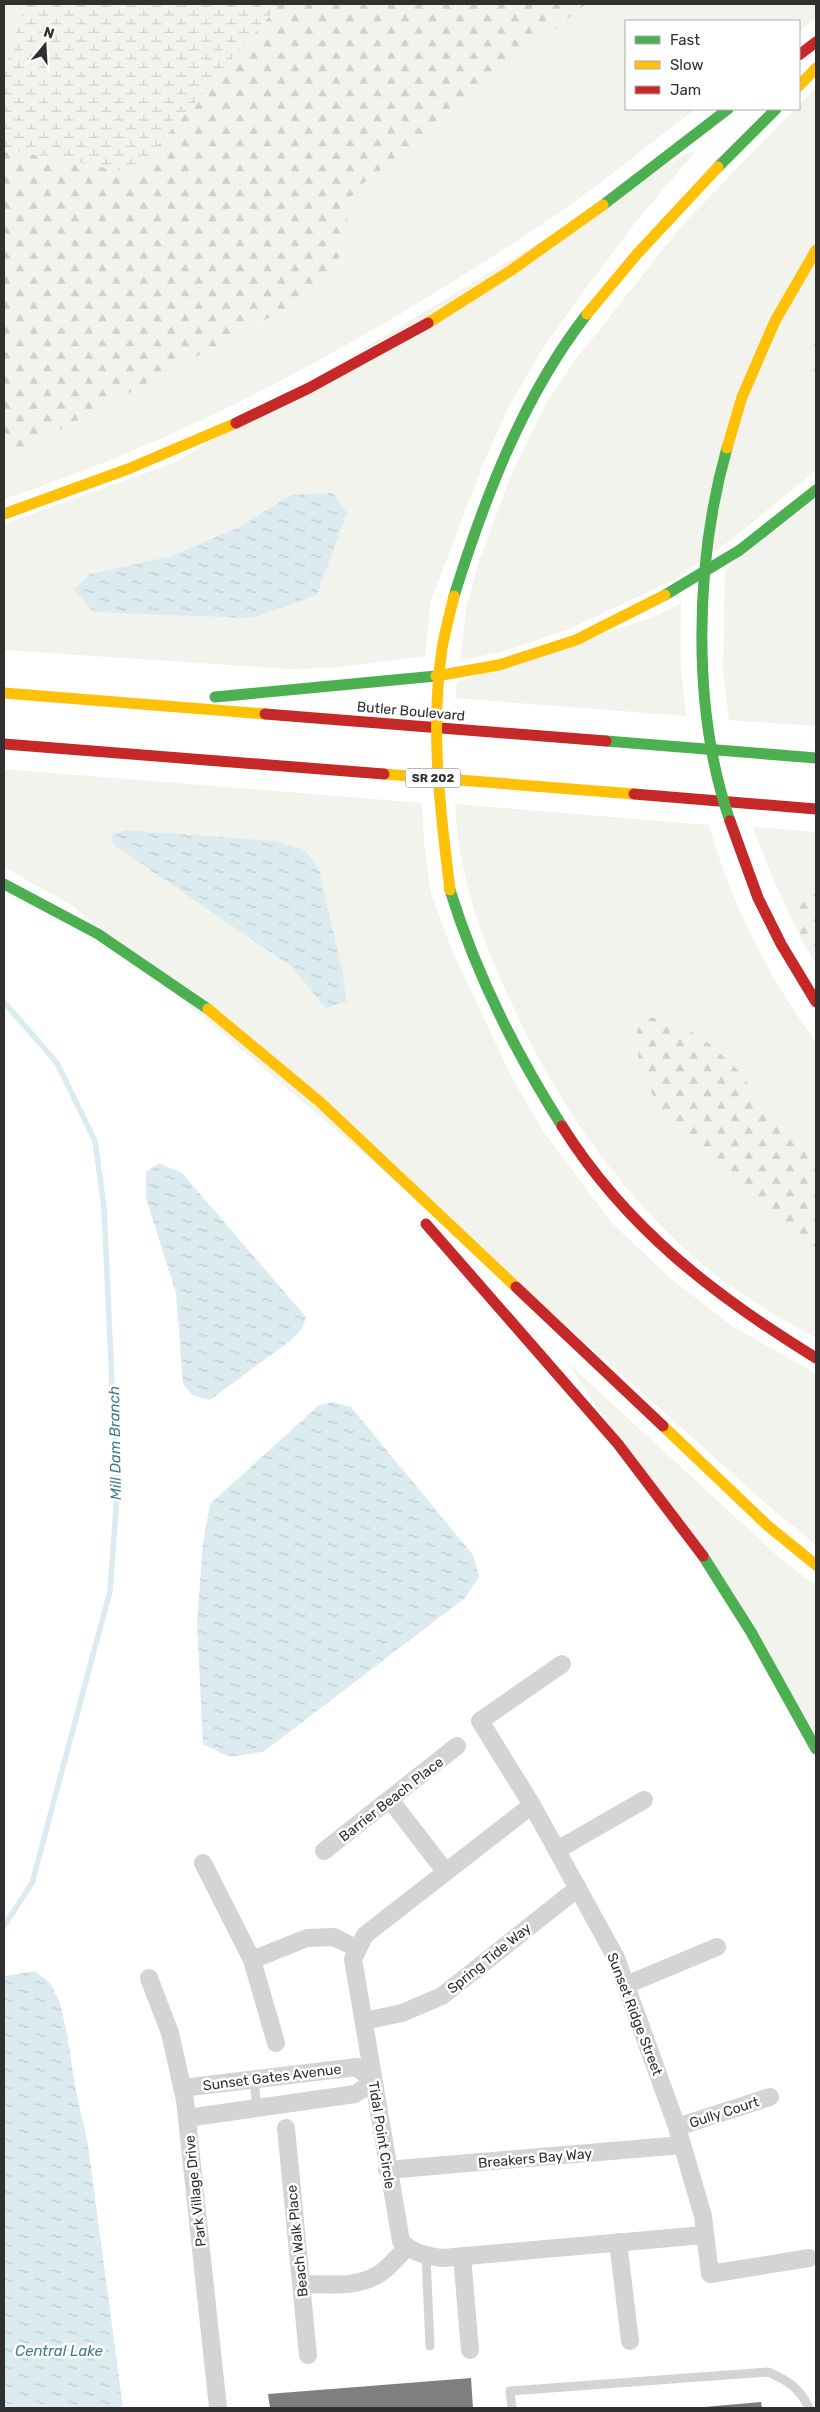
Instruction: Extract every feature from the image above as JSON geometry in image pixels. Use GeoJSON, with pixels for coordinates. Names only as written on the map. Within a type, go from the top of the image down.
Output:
{"type":"FeatureCollection","features":[{"type":"Feature","properties":{"kind":"highway"},"geometry":{"type":"LineString","coordinates":[[800,54],[816,42]]}},
{"type":"Feature","properties":{"kind":"highway"},"geometry":{"type":"LineString","coordinates":[[800,85],[816,68]]}},
{"type":"Feature","properties":{"kind":"highway"},"geometry":{"type":"LineString","coordinates":[[4,514],[84,487],[237,423],[389,346],[483,289],[578,224],[727,110]]}},
{"type":"Feature","properties":{"kind":"highway"},"geometry":{"type":"LineString","coordinates":[[775,110],[648,242],[562,349],[520,424],[485,503],[454,596],[442,648],[437,771],[450,890],[473,958],[519,1057],[564,1133],[588,1166],[648,1234],[686,1268],[745,1315],[816,1358]]}},
{"type":"Feature","properties":{"kind":"highway"},"geometry":{"type":"LineString","coordinates":[[816,250],[773,325],[745,389],[732,425],[723,456],[708,532],[704,564],[702,635],[712,740],[718,774],[738,845],[766,916],[816,1002]]}},
{"type":"Feature","properties":{"kind":"highway"},"geometry":{"type":"LineString","coordinates":[[125,703],[332,688],[416,679],[499,666],[576,640],[654,602],[740,550],[816,490]]}},
{"type":"Feature","properties":{"kind":"highway","name":"Butler Boulevard"},"geometry":{"type":"LineString","coordinates":[[4,693],[816,758]]}},
{"type":"Feature","properties":{"kind":"highway","name":"SR 202"},"geometry":{"type":"LineString","coordinates":[[4,744],[816,809]]}},
{"type":"Feature","properties":{"kind":"highway"},"geometry":{"type":"LineString","coordinates":[[4,884],[96,933],[155,970],[268,1056],[320,1102],[768,1526],[816,1566]]}},
{"type":"Feature","properties":{"kind":"highway"},"geometry":{"type":"LineString","coordinates":[[320,1102],[397,1191]]}},
{"type":"Feature","properties":{"kind":"highway"},"geometry":{"type":"LineString","coordinates":[[417,1213],[636,1465],[678,1521],[742,1618],[816,1749]]}},
{"type":"Feature","properties":{"kind":"street","name":"Sunset Ridge Street"},"geometry":{"type":"LineString","coordinates":[[562,1664],[480,1721],[532,1805],[616,1958],[677,2127],[703,2216],[710,2274],[809,2258]]}},
{"type":"Feature","properties":{"kind":"street","name":"Barrier Beach Place"},"geometry":{"type":"LineString","coordinates":[[324,1851],[391,1801],[458,1746]]}},
{"type":"Feature","properties":{"kind":"street"},"geometry":{"type":"LineString","coordinates":[[557,1850],[644,1800]]}},
{"type":"Feature","properties":{"kind":"street"},"geometry":{"type":"LineString","coordinates":[[391,1801],[445,1871]]}},
{"type":"Feature","properties":{"kind":"street","name":"Tidal Point Circle"},"geometry":{"type":"LineString","coordinates":[[407,2248],[401,2241],[387,2170],[353,1959],[365,1935],[532,1805]]}},
{"type":"Feature","properties":{"kind":"street"},"geometry":{"type":"LineString","coordinates":[[203,1863],[252,1960],[276,2043]]}},
{"type":"Feature","properties":{"kind":"street","name":"Spring Tide Way"},"geometry":{"type":"LineString","coordinates":[[364,2021],[402,2014],[442,1996],[578,1888]]}},
{"type":"Feature","properties":{"kind":"street"},"geometry":{"type":"LineString","coordinates":[[252,1960],[306,1938],[334,1937],[358,1949]]}},
{"type":"Feature","properties":{"kind":"street"},"geometry":{"type":"LineString","coordinates":[[626,1984],[716,1947]]}},
{"type":"Feature","properties":{"kind":"street","name":"Park Village Drive"},"geometry":{"type":"LineString","coordinates":[[149,1978],[170,2033],[187,2118],[218,2408]]}},
{"type":"Feature","properties":{"kind":"street","name":"Sunset Gates Avenue"},"geometry":{"type":"LineString","coordinates":[[182,2088],[357,2067],[374,2082],[355,2094],[187,2118]]}},
{"type":"Feature","properties":{"kind":"street","name":"Gully Court"},"geometry":{"type":"LineString","coordinates":[[677,2127],[770,2097]]}},
{"type":"Feature","properties":{"kind":"street","name":"Beach Walk Place"},"geometry":{"type":"LineString","coordinates":[[286,2128],[308,2355]]}},
{"type":"Feature","properties":{"kind":"street","name":"Breakers Bay Way"},"geometry":{"type":"LineString","coordinates":[[387,2170],[682,2145]]}},
{"type":"Feature","properties":{"kind":"street"},"geometry":{"type":"LineString","coordinates":[[301,2284],[347,2284],[368,2280],[381,2273],[407,2248],[426,2256],[442,2258],[704,2235]]}},
{"type":"Feature","properties":{"kind":"street"},"geometry":{"type":"LineString","coordinates":[[618,2242],[630,2341]]}},
{"type":"Feature","properties":{"kind":"street"},"geometry":{"type":"LineString","coordinates":[[462,2256],[470,2350]]}},
{"type":"Feature","properties":{"kind":"lane"},"geometry":{"type":"LineString","coordinates":[[254,2080],[257,2108]]}},
{"type":"Feature","properties":{"kind":"lane"},"geometry":{"type":"LineString","coordinates":[[426,2256],[430,2346]]}},
{"type":"Feature","properties":{"kind":"lane"},"geometry":{"type":"LineString","coordinates":[[512,2408],[510,2391],[768,2372],[790,2381],[804,2396],[809,2408]]}},
{"type":"Feature","properties":{"kind":"green space"},"geometry":{"type":"Polygon","coordinates":[[[4,4],[25,4],[4,71],[4,4]]]}},
{"type":"Feature","properties":{"kind":"green space"},"geometry":{"type":"Polygon","coordinates":[[[25,4],[280,4],[134,173],[4,149],[4,71],[25,4]]]}},
{"type":"Feature","properties":{"kind":"green space"},"geometry":{"type":"Polygon","coordinates":[[[280,4],[586,4],[354,191],[333,283],[19,452],[4,438],[4,149],[134,173],[280,4]]]}},
{"type":"Feature","properties":{"kind":"green space"},"geometry":{"type":"Polygon","coordinates":[[[586,4],[816,4],[816,18],[800,31],[800,20],[625,20],[625,110],[695,110],[538,227],[475,268],[346,345],[213,415],[75,474],[4,499],[4,438],[20,452],[333,283],[354,191],[586,4]]]}},
{"type":"Feature","properties":{"kind":"green space"},"geometry":{"type":"Polygon","coordinates":[[[816,87],[816,470],[735,537],[676,579],[569,629],[502,652],[460,660],[466,609],[478,565],[511,475],[546,403],[576,359],[683,224],[794,110],[800,110],[800,104],[816,87]]]}},
{"type":"Feature","properties":{"kind":"green space"},"geometry":{"type":"Polygon","coordinates":[[[695,152],[638,219],[589,284],[544,347],[509,406],[484,462],[431,601],[425,656],[331,668],[288,669],[4,650],[4,524],[176,462],[687,153],[695,152]],[[291,495],[241,526],[171,556],[90,574],[317,595],[347,513],[291,495]]]}},
{"type":"Feature","properties":{"kind":"green space"},"geometry":{"type":"Polygon","coordinates":[[[816,336],[816,373],[811,376],[803,370],[816,336]]]}},
{"type":"Feature","properties":{"kind":"green space"},"geometry":{"type":"Polygon","coordinates":[[[816,499],[816,726],[729,720],[723,672],[725,570],[816,499]]]}},
{"type":"Feature","properties":{"kind":"green space"},"geometry":{"type":"Polygon","coordinates":[[[681,603],[681,667],[686,716],[455,698],[457,682],[651,618],[681,603]]]}},
{"type":"Feature","properties":{"kind":"green space"},"geometry":{"type":"Polygon","coordinates":[[[4,769],[422,803],[424,842],[431,893],[451,948],[513,1080],[545,1134],[611,1222],[671,1279],[734,1327],[816,1374],[816,1545],[773,1510],[608,1362],[74,907],[4,867],[4,769]],[[127,830],[111,834],[292,967],[325,1008],[305,850],[277,841],[127,830]]]}},
{"type":"Feature","properties":{"kind":"green space"},"geometry":{"type":"Polygon","coordinates":[[[455,804],[709,825],[728,883],[753,938],[782,992],[816,1042],[816,1338],[760,1306],[734,1288],[708,1269],[676,1241],[646,1211],[619,1179],[570,1111],[528,1038],[499,976],[480,929],[461,856],[455,804]]]}},
{"type":"Feature","properties":{"kind":"green space"},"geometry":{"type":"Polygon","coordinates":[[[753,827],[816,832],[816,965],[781,897],[753,827]]]}},
{"type":"Feature","properties":{"kind":"green space"},"geometry":{"type":"Polygon","coordinates":[[[816,880],[816,953],[809,949],[800,936],[798,909],[802,894],[816,880]]]}},
{"type":"Feature","properties":{"kind":"green space"},"geometry":{"type":"Polygon","coordinates":[[[641,1016],[677,1022],[711,1045],[740,1072],[773,1121],[816,1157],[816,1255],[766,1206],[699,1152],[660,1107],[643,1079],[635,1040],[641,1016]]]}},
{"type":"Feature","properties":{"kind":"green space"},"geometry":{"type":"Polygon","coordinates":[[[567,1362],[781,1559],[816,1586],[816,1734],[567,1362]]]}},
{"type":"Feature","properties":{"kind":"water"},"geometry":{"type":"Polygon","coordinates":[[[333,493],[347,513],[317,595],[251,618],[93,612],[74,589],[90,574],[171,556],[241,526],[291,495],[333,493]]]}},
{"type":"Feature","properties":{"kind":"water"},"geometry":{"type":"Polygon","coordinates":[[[127,830],[277,841],[305,850],[319,870],[343,975],[346,1002],[325,1008],[292,967],[114,845],[111,834],[127,830]]]}},
{"type":"Feature","properties":{"kind":"water"},"geometry":{"type":"Polygon","coordinates":[[[159,1163],[182,1173],[306,1317],[302,1329],[290,1341],[210,1400],[192,1395],[183,1384],[176,1293],[146,1198],[146,1172],[159,1163]]]}},
{"type":"Feature","properties":{"kind":"water"},"geometry":{"type":"Polygon","coordinates":[[[333,1402],[351,1407],[473,1555],[479,1577],[465,1598],[263,1752],[229,1757],[203,1744],[197,1622],[203,1543],[210,1504],[318,1406],[333,1402]]]}},
{"type":"Feature","properties":{"kind":"water","name":"Central Lake"},"geometry":{"type":"Polygon","coordinates":[[[35,1971],[50,1983],[60,2003],[67,2034],[75,2086],[88,2145],[123,2408],[4,2408],[4,1976],[35,1971]]]}},
{"type":"Feature","properties":{"kind":"building"},"geometry":{"type":"Polygon","coordinates":[[[471,2378],[473,2408],[270,2408],[268,2394],[471,2378]]]}},
{"type":"Feature","properties":{"kind":"building"},"geometry":{"type":"Polygon","coordinates":[[[761,2402],[762,2408],[704,2407],[761,2402]]]}},
{"type":"Feature","properties":{"kind":"waterway","name":"Mill Dam Branch"},"geometry":{"type":"LineString","coordinates":[[4,1002],[57,1063],[95,1141],[104,1207],[118,1482],[110,1591],[32,1883],[4,1926]]}},
{"type":"Feature","properties":{"kind":"traffic: fast"},"geometry":{"type":"LineString","coordinates":[[603,205],[727,110]]}},
{"type":"Feature","properties":{"kind":"traffic: fast"},"geometry":{"type":"LineString","coordinates":[[718,167],[775,110]]}},
{"type":"Feature","properties":{"kind":"traffic: fast"},"geometry":{"type":"LineString","coordinates":[[454,596],[479,522],[508,449],[544,379],[564,346],[587,314]]}},
{"type":"Feature","properties":{"kind":"traffic: fast"},"geometry":{"type":"LineString","coordinates":[[727,448],[716,492],[708,538],[702,635],[703,684],[709,731],[717,777],[730,821]]}},
{"type":"Feature","properties":{"kind":"traffic: fast"},"geometry":{"type":"LineString","coordinates":[[665,595],[740,550],[816,490]]}},
{"type":"Feature","properties":{"kind":"traffic: fast"},"geometry":{"type":"LineString","coordinates":[[215,697],[436,676]]}},
{"type":"Feature","properties":{"kind":"traffic: fast"},"geometry":{"type":"LineString","coordinates":[[606,741],[816,758]]}},
{"type":"Feature","properties":{"kind":"traffic: fast"},"geometry":{"type":"LineString","coordinates":[[4,884],[98,934],[208,1009]]}},
{"type":"Feature","properties":{"kind":"traffic: fast"},"geometry":{"type":"LineString","coordinates":[[450,890],[472,952],[498,1012],[528,1070],[562,1126]]}},
{"type":"Feature","properties":{"kind":"traffic: fast"},"geometry":{"type":"LineString","coordinates":[[703,1556],[751,1632],[816,1749]]}},
{"type":"Feature","properties":{"kind":"traffic: slow"},"geometry":{"type":"LineString","coordinates":[[800,85],[816,68]]}},
{"type":"Feature","properties":{"kind":"traffic: slow"},"geometry":{"type":"LineString","coordinates":[[587,314],[637,254],[718,167]]}},
{"type":"Feature","properties":{"kind":"traffic: slow"},"geometry":{"type":"LineString","coordinates":[[428,323],[513,269],[603,205]]}},
{"type":"Feature","properties":{"kind":"traffic: slow"},"geometry":{"type":"LineString","coordinates":[[727,448],[742,397],[775,321],[816,250]]}},
{"type":"Feature","properties":{"kind":"traffic: slow"},"geometry":{"type":"LineString","coordinates":[[4,514],[128,469],[236,423]]}},
{"type":"Feature","properties":{"kind":"traffic: slow"},"geometry":{"type":"LineString","coordinates":[[436,676],[499,665],[576,640],[665,595]]}},
{"type":"Feature","properties":{"kind":"traffic: slow"},"geometry":{"type":"LineString","coordinates":[[450,890],[440,800],[437,709],[442,649],[454,596]]}},
{"type":"Feature","properties":{"kind":"traffic: slow"},"geometry":{"type":"LineString","coordinates":[[4,693],[265,714]]}},
{"type":"Feature","properties":{"kind":"traffic: slow"},"geometry":{"type":"LineString","coordinates":[[384,774],[634,794]]}},
{"type":"Feature","properties":{"kind":"traffic: slow"},"geometry":{"type":"LineString","coordinates":[[208,1009],[320,1102],[516,1287]]}},
{"type":"Feature","properties":{"kind":"traffic: slow"},"geometry":{"type":"LineString","coordinates":[[663,1426],[768,1526],[816,1565]]}},
{"type":"Feature","properties":{"kind":"traffic: jam"},"geometry":{"type":"LineString","coordinates":[[800,54],[816,42]]}},
{"type":"Feature","properties":{"kind":"traffic: jam"},"geometry":{"type":"LineString","coordinates":[[236,423],[309,388],[428,323]]}},
{"type":"Feature","properties":{"kind":"traffic: jam"},"geometry":{"type":"LineString","coordinates":[[265,714],[606,741]]}},
{"type":"Feature","properties":{"kind":"traffic: jam"},"geometry":{"type":"LineString","coordinates":[[4,744],[384,774]]}},
{"type":"Feature","properties":{"kind":"traffic: jam"},"geometry":{"type":"LineString","coordinates":[[634,794],[816,809]]}},
{"type":"Feature","properties":{"kind":"traffic: jam"},"geometry":{"type":"LineString","coordinates":[[730,821],[758,898],[781,944],[816,1002]]}},
{"type":"Feature","properties":{"kind":"traffic: jam"},"geometry":{"type":"LineString","coordinates":[[562,1126],[587,1163],[614,1197],[675,1257],[743,1310],[816,1358]]}},
{"type":"Feature","properties":{"kind":"traffic: jam"},"geometry":{"type":"LineString","coordinates":[[426,1224],[618,1444],[703,1556]]}},
{"type":"Feature","properties":{"kind":"traffic: jam"},"geometry":{"type":"LineString","coordinates":[[516,1287],[663,1426]]}}]}
